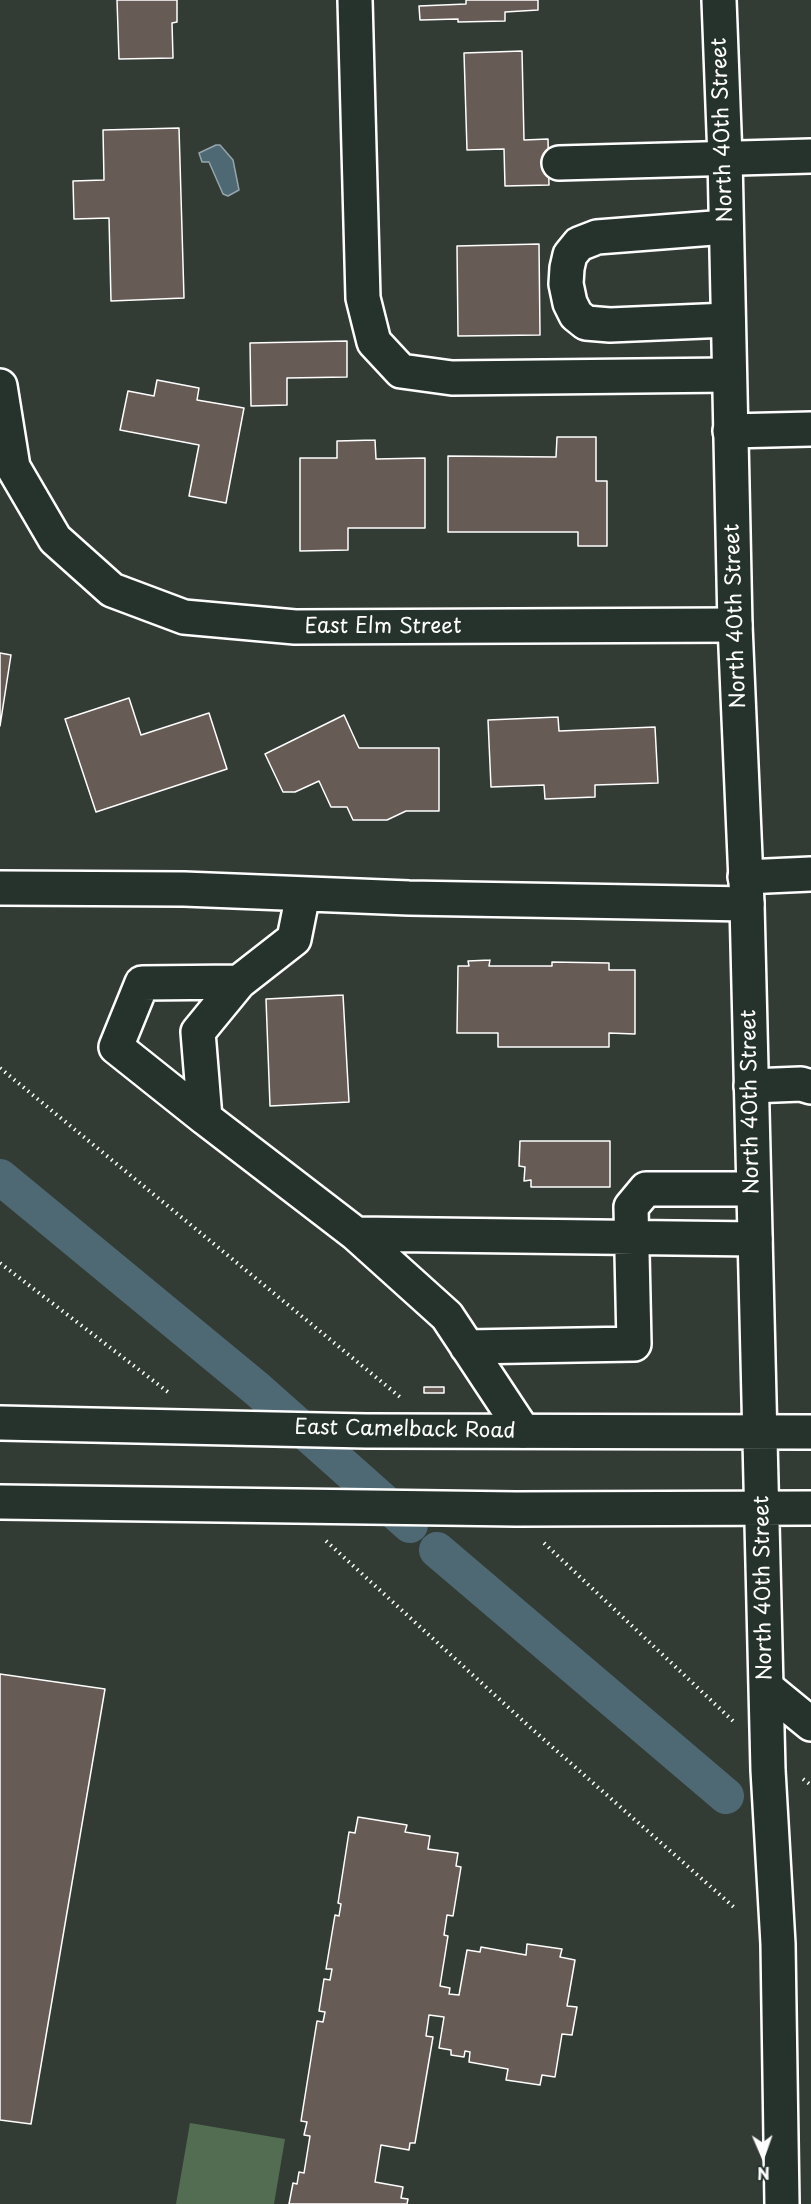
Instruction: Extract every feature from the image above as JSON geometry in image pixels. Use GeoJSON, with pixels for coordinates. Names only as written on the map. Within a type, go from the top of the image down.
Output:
{"type":"FeatureCollection","features":[{"type":"Feature","properties":{"kind":"main road"},"geometry":{"type":"LineString","coordinates":[[355,0],[363,298],[374,342],[402,371],[452,378],[729,375]]}},
{"type":"Feature","properties":{"kind":"main road","name":"North 40th Street"},"geometry":{"type":"LineString","coordinates":[[719,0],[735,625],[746,890],[768,1770],[777,1923],[782,2204]]}},
{"type":"Feature","properties":{"kind":"main road"},"geometry":{"type":"LineString","coordinates":[[560,163],[811,156]]}},
{"type":"Feature","properties":{"kind":"main road"},"geometry":{"type":"LineString","coordinates":[[726,227],[597,237],[579,244],[570,255],[566,284],[570,303],[576,315],[586,323],[610,325],[728,320]]}},
{"type":"Feature","properties":{"kind":"main road","name":"East Elm Street"},"geometry":{"type":"LineString","coordinates":[[0,386],[13,467],[55,539],[112,590],[184,617],[295,627],[735,625]]}},
{"type":"Feature","properties":{"kind":"main road"},"geometry":{"type":"LineString","coordinates":[[730,431],[811,429]]}},
{"type":"Feature","properties":{"kind":"main road"},"geometry":{"type":"LineString","coordinates":[[0,888],[183,889],[420,898],[746,890],[811,874]]}},
{"type":"Feature","properties":{"kind":"main road"},"geometry":{"type":"LineString","coordinates":[[205,1118],[198,1032],[239,982],[294,939],[303,894]]}},
{"type":"Feature","properties":{"kind":"main road"},"geometry":{"type":"LineString","coordinates":[[239,982],[142,984],[116,1047],[356,1234],[447,1316],[523,1431]]}},
{"type":"Feature","properties":{"kind":"main road"},"geometry":{"type":"LineString","coordinates":[[751,1086],[801,1084],[811,1087]]}},
{"type":"Feature","properties":{"kind":"main road"},"geometry":{"type":"LineString","coordinates":[[467,1347],[634,1344],[631,1207],[646,1189],[753,1189]]}},
{"type":"Feature","properties":{"kind":"main road"},"geometry":{"type":"LineString","coordinates":[[356,1234],[755,1239]]}},
{"type":"Feature","properties":{"kind":"main road","name":"East Camelback Road"},"geometry":{"type":"LineString","coordinates":[[0,1423],[366,1431],[811,1432]]}},
{"type":"Feature","properties":{"kind":"main road"},"geometry":{"type":"LineString","coordinates":[[0,1502],[463,1508],[811,1508]]}},
{"type":"Feature","properties":{"kind":"main road"},"geometry":{"type":"LineString","coordinates":[[767,1688],[811,1724]]}},
{"type":"Feature","properties":{"kind":"path"},"geometry":{"type":"LineString","coordinates":[[0,1068],[397,1394]]}},
{"type":"Feature","properties":{"kind":"path"},"geometry":{"type":"LineString","coordinates":[[0,1263],[171,1395]]}},
{"type":"Feature","properties":{"kind":"path"},"geometry":{"type":"LineString","coordinates":[[323,1538],[532,1729],[736,1909]]}},
{"type":"Feature","properties":{"kind":"path"},"geometry":{"type":"LineString","coordinates":[[546,1545],[719,1709]]}},
{"type":"Feature","properties":{"kind":"green space"},"geometry":{"type":"Polygon","coordinates":[[[190,2123],[285,2139],[274,2204],[176,2204],[190,2123]]]}},
{"type":"Feature","properties":{"kind":"water"},"geometry":{"type":"Polygon","coordinates":[[[220,145],[233,160],[239,190],[228,196],[223,194],[209,162],[202,162],[199,153],[220,145]]]}},
{"type":"Feature","properties":{"kind":"building"},"geometry":{"type":"Polygon","coordinates":[[[117,0],[177,0],[177,22],[172,23],[173,58],[119,59],[117,0]]]}},
{"type":"Feature","properties":{"kind":"building"},"geometry":{"type":"Polygon","coordinates":[[[466,0],[538,0],[538,10],[505,12],[505,21],[420,20],[419,6],[466,4],[466,0]]]}},
{"type":"Feature","properties":{"kind":"building"},"geometry":{"type":"Polygon","coordinates":[[[522,51],[524,140],[548,139],[549,185],[505,186],[504,149],[467,150],[464,53],[522,51]]]}},
{"type":"Feature","properties":{"kind":"building"},"geometry":{"type":"Polygon","coordinates":[[[179,128],[184,298],[111,301],[109,218],[74,219],[73,181],[104,180],[103,130],[179,128]]]}},
{"type":"Feature","properties":{"kind":"building"},"geometry":{"type":"Polygon","coordinates":[[[539,244],[540,335],[458,336],[457,246],[539,244]]]}},
{"type":"Feature","properties":{"kind":"building"},"geometry":{"type":"Polygon","coordinates":[[[347,341],[347,377],[287,378],[287,405],[251,406],[250,343],[347,341]]]}},
{"type":"Feature","properties":{"kind":"building"},"geometry":{"type":"Polygon","coordinates":[[[157,380],[199,388],[197,400],[244,408],[226,503],[189,496],[199,445],[120,430],[128,391],[154,396],[157,380]]]}},
{"type":"Feature","properties":{"kind":"building"},"geometry":{"type":"Polygon","coordinates":[[[557,437],[596,437],[596,481],[607,481],[607,546],[578,546],[578,532],[448,532],[448,456],[556,457],[557,437]]]}},
{"type":"Feature","properties":{"kind":"building"},"geometry":{"type":"Polygon","coordinates":[[[375,440],[376,459],[425,458],[425,528],[348,528],[348,550],[300,551],[300,458],[337,458],[337,441],[375,440]]]}},
{"type":"Feature","properties":{"kind":"building"},"geometry":{"type":"Polygon","coordinates":[[[0,653],[11,655],[0,726],[0,653]]]}},
{"type":"Feature","properties":{"kind":"building"},"geometry":{"type":"Polygon","coordinates":[[[129,698],[141,735],[209,713],[227,769],[96,812],[65,719],[129,698]]]}},
{"type":"Feature","properties":{"kind":"building"},"geometry":{"type":"Polygon","coordinates":[[[344,715],[359,748],[439,748],[439,811],[406,811],[387,820],[353,820],[347,807],[331,807],[319,781],[295,792],[283,792],[265,754],[344,715]]]}},
{"type":"Feature","properties":{"kind":"building"},"geometry":{"type":"Polygon","coordinates":[[[558,717],[559,731],[655,727],[658,783],[595,785],[595,797],[545,799],[544,785],[491,787],[488,720],[558,717]]]}},
{"type":"Feature","properties":{"kind":"building"},"geometry":{"type":"Polygon","coordinates":[[[490,960],[489,966],[552,966],[552,962],[609,963],[609,970],[635,970],[635,1034],[609,1033],[609,1047],[498,1047],[498,1033],[457,1033],[458,966],[469,966],[468,961],[490,960]]]}},
{"type":"Feature","properties":{"kind":"building"},"geometry":{"type":"Polygon","coordinates":[[[343,995],[349,1102],[270,1106],[266,999],[343,995]]]}},
{"type":"Feature","properties":{"kind":"building"},"geometry":{"type":"Polygon","coordinates":[[[520,1141],[610,1141],[610,1187],[531,1187],[531,1180],[524,1181],[525,1167],[519,1166],[520,1141]]]}},
{"type":"Feature","properties":{"kind":"building"},"geometry":{"type":"Polygon","coordinates":[[[424,1387],[444,1387],[444,1393],[424,1393],[424,1387]]]}},
{"type":"Feature","properties":{"kind":"building"},"geometry":{"type":"Polygon","coordinates":[[[0,1674],[105,1689],[31,2124],[0,2120],[0,1674]]]}},
{"type":"Feature","properties":{"kind":"building"},"geometry":{"type":"Polygon","coordinates":[[[358,1817],[407,1825],[405,1832],[430,1836],[428,1849],[458,1853],[456,1866],[461,1867],[453,1916],[447,1915],[444,1935],[448,1936],[440,1986],[450,1988],[449,1994],[459,1995],[467,1950],[480,1952],[481,1947],[526,1955],[527,1944],[562,1949],[560,1957],[575,1960],[567,2006],[577,2007],[572,2035],[562,2034],[555,2077],[542,2075],[540,2085],[506,2080],[508,2069],[469,2062],[470,2052],[465,2051],[464,2057],[451,2055],[451,2050],[439,2048],[444,2017],[429,2015],[426,2036],[433,2037],[415,2143],[410,2143],[409,2150],[381,2145],[375,2182],[403,2187],[401,2198],[408,2199],[407,2204],[289,2204],[293,2183],[297,2184],[299,2172],[304,2173],[310,2136],[304,2135],[307,2122],[301,2121],[317,2021],[323,2022],[325,2012],[319,2011],[324,1979],[330,1980],[332,1969],[326,1969],[335,1915],[339,1916],[341,1904],[338,1903],[349,1832],[355,1833],[358,1817]]]}},
{"type":"Feature","properties":{"kind":"waterway"},"geometry":{"type":"LineString","coordinates":[[0,1177],[257,1389],[410,1525]]}},
{"type":"Feature","properties":{"kind":"waterway"},"geometry":{"type":"LineString","coordinates":[[437,1550],[726,1796]]}}]}
